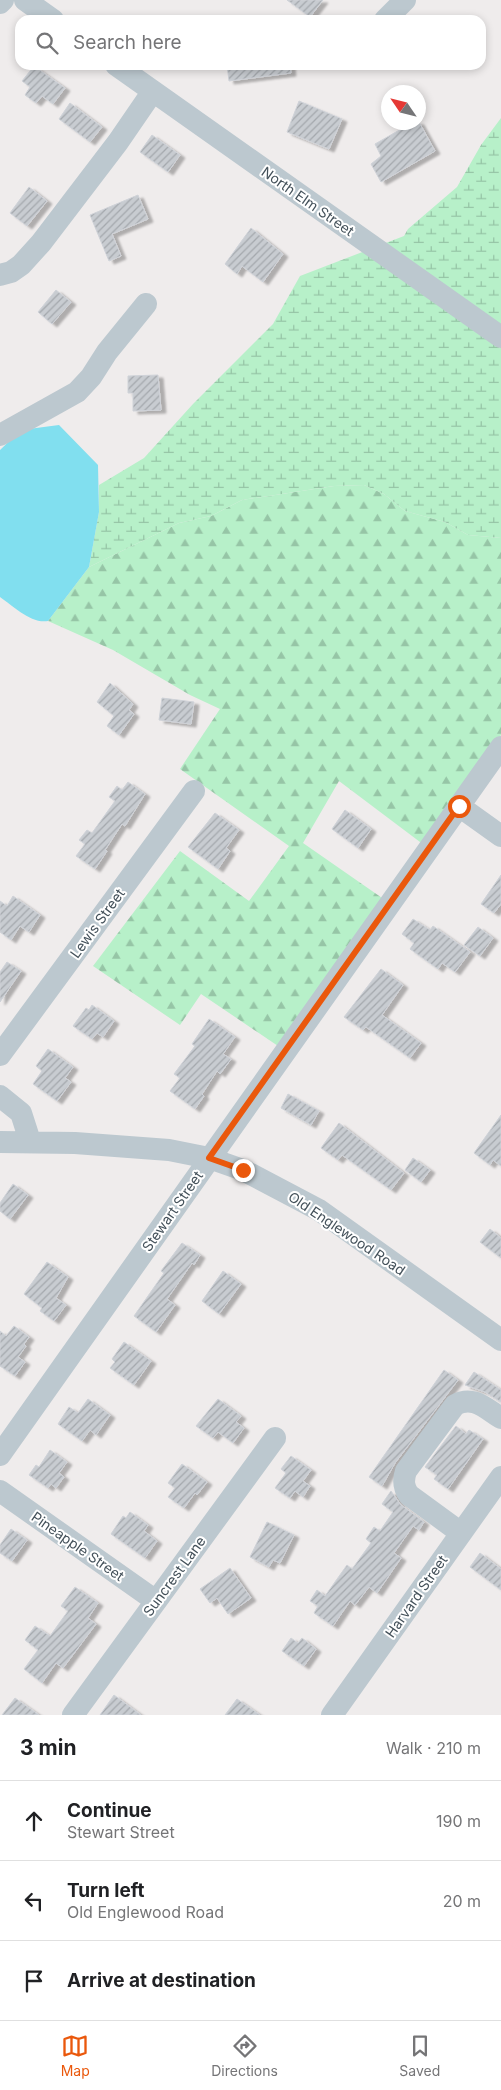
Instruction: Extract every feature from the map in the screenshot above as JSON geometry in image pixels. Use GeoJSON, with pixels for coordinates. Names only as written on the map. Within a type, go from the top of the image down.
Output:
{"type":"FeatureCollection","features":[{"type":"Feature","properties":{"kind":"street"},"geometry":{"type":"LineString","coordinates":[[0,4],[3,0]]}},
{"type":"Feature","properties":{"kind":"street"},"geometry":{"type":"LineString","coordinates":[[25,0],[46,15]]}},
{"type":"Feature","properties":{"kind":"street"},"geometry":{"type":"LineString","coordinates":[[390,15],[405,0]]}},
{"type":"Feature","properties":{"kind":"street","name":"North Elm Street"},"geometry":{"type":"LineString","coordinates":[[123,70],[501,337]]}},
{"type":"Feature","properties":{"kind":"street"},"geometry":{"type":"LineString","coordinates":[[0,275],[11,272],[21,265],[41,242],[118,142],[152,91]]}},
{"type":"Feature","properties":{"kind":"street"},"geometry":{"type":"LineString","coordinates":[[0,435],[76,392],[91,377],[107,352],[146,304]]}},
{"type":"Feature","properties":{"kind":"street","name":"Stewart Street"},"geometry":{"type":"LineString","coordinates":[[0,1455],[501,747]]}},
{"type":"Feature","properties":{"kind":"street","name":"Lewis Street"},"geometry":{"type":"LineString","coordinates":[[0,1055],[194,791]]}},
{"type":"Feature","properties":{"kind":"street"},"geometry":{"type":"LineString","coordinates":[[459,806],[501,836]]}},
{"type":"Feature","properties":{"kind":"street"},"geometry":{"type":"LineString","coordinates":[[0,1096],[21,1113],[30,1141]]}},
{"type":"Feature","properties":{"kind":"street","name":"Old Englewood Road"},"geometry":{"type":"LineString","coordinates":[[0,1142],[30,1141],[169,1150],[209,1158],[243,1170],[319,1210],[501,1340]]}},
{"type":"Feature","properties":{"kind":"street"},"geometry":{"type":"LineString","coordinates":[[460,1533],[409,1495],[405,1490],[404,1479],[406,1471],[455,1404],[464,1400],[473,1400],[501,1418]]}},
{"type":"Feature","properties":{"kind":"street","name":"Suncrest Lane"},"geometry":{"type":"LineString","coordinates":[[73,1715],[275,1438]]}},
{"type":"Feature","properties":{"kind":"street","name":"Harvard Street"},"geometry":{"type":"LineString","coordinates":[[332,1715],[501,1477]]}},
{"type":"Feature","properties":{"kind":"street","name":"Pineapple Street"},"geometry":{"type":"LineString","coordinates":[[0,1491],[156,1601]]}},
{"type":"Feature","properties":{"kind":"green space"},"geometry":{"type":"Polygon","coordinates":[[[501,118],[501,538],[468,535],[445,522],[405,511],[384,494],[364,485],[334,486],[242,500],[211,516],[179,523],[89,567],[99,512],[99,485],[144,458],[193,404],[273,324],[300,276],[404,236],[408,229],[457,187],[481,145],[501,118]]]}},
{"type":"Feature","properties":{"kind":"green space"},"geometry":{"type":"Polygon","coordinates":[[[364,485],[384,494],[405,511],[445,522],[468,535],[501,538],[501,735],[424,845],[339,781],[303,843],[385,900],[281,1048],[201,994],[180,1025],[93,966],[180,851],[249,901],[289,846],[180,769],[220,709],[190,695],[113,650],[48,621],[89,567],[179,523],[211,516],[242,500],[334,486],[364,485]]]}},
{"type":"Feature","properties":{"kind":"water"},"geometry":{"type":"Polygon","coordinates":[[[59,425],[98,465],[99,512],[89,567],[48,621],[42,621],[22,614],[0,597],[0,450],[21,430],[59,425]]]}},
{"type":"Feature","properties":{"kind":"building"},"geometry":{"type":"Polygon","coordinates":[[[287,0],[323,0],[312,15],[307,15],[287,0]]]}},
{"type":"Feature","properties":{"kind":"building"},"geometry":{"type":"Polygon","coordinates":[[[31,70],[40,70],[65,88],[53,104],[42,96],[36,103],[25,95],[30,87],[22,81],[31,70]]]}},
{"type":"Feature","properties":{"kind":"building"},"geometry":{"type":"Polygon","coordinates":[[[228,70],[291,70],[291,73],[229,81],[228,70]]]}},
{"type":"Feature","properties":{"kind":"building"},"geometry":{"type":"Polygon","coordinates":[[[299,101],[342,119],[329,149],[287,132],[299,101]]]}},
{"type":"Feature","properties":{"kind":"building"},"geometry":{"type":"Polygon","coordinates":[[[70,103],[102,127],[90,142],[59,119],[70,103]]]}},
{"type":"Feature","properties":{"kind":"building"},"geometry":{"type":"Polygon","coordinates":[[[400,130],[423,130],[435,151],[381,182],[371,164],[381,156],[375,144],[400,130]]]}},
{"type":"Feature","properties":{"kind":"building"},"geometry":{"type":"Polygon","coordinates":[[[152,135],[180,155],[168,172],[140,152],[152,135]]]}},
{"type":"Feature","properties":{"kind":"building"},"geometry":{"type":"Polygon","coordinates":[[[29,187],[47,201],[27,226],[10,213],[29,187]]]}},
{"type":"Feature","properties":{"kind":"building"},"geometry":{"type":"Polygon","coordinates":[[[138,195],[148,219],[112,234],[121,256],[109,261],[90,215],[138,195]]]}},
{"type":"Feature","properties":{"kind":"building"},"geometry":{"type":"Polygon","coordinates":[[[251,228],[283,254],[263,282],[242,266],[237,274],[225,264],[251,228]]]}},
{"type":"Feature","properties":{"kind":"building"},"geometry":{"type":"Polygon","coordinates":[[[56,290],[71,302],[52,324],[38,312],[56,290]]]}},
{"type":"Feature","properties":{"kind":"building"},"geometry":{"type":"Polygon","coordinates":[[[158,375],[161,410],[133,411],[133,393],[128,393],[128,376],[158,375]]]}},
{"type":"Feature","properties":{"kind":"building"},"geometry":{"type":"Polygon","coordinates":[[[110,683],[133,704],[129,710],[134,714],[119,735],[107,726],[114,716],[97,702],[110,683]]]}},
{"type":"Feature","properties":{"kind":"building"},"geometry":{"type":"Polygon","coordinates":[[[162,698],[194,702],[191,724],[159,720],[162,698]]]}},
{"type":"Feature","properties":{"kind":"building"},"geometry":{"type":"Polygon","coordinates":[[[128,782],[145,794],[125,826],[122,824],[95,869],[76,856],[85,844],[79,840],[87,830],[92,833],[115,801],[109,797],[117,786],[122,790],[128,782]]]}},
{"type":"Feature","properties":{"kind":"building"},"geometry":{"type":"Polygon","coordinates":[[[345,810],[371,829],[358,848],[332,829],[345,810]]]}},
{"type":"Feature","properties":{"kind":"building"},"geometry":{"type":"Polygon","coordinates":[[[215,813],[239,830],[226,848],[230,851],[218,869],[188,847],[215,813]]]}},
{"type":"Feature","properties":{"kind":"building"},"geometry":{"type":"Polygon","coordinates":[[[501,875],[501,904],[494,913],[481,904],[501,875]]]}},
{"type":"Feature","properties":{"kind":"building"},"geometry":{"type":"Polygon","coordinates":[[[13,896],[40,915],[29,932],[20,926],[11,940],[0,932],[0,901],[7,906],[13,896]]]}},
{"type":"Feature","properties":{"kind":"building"},"geometry":{"type":"Polygon","coordinates":[[[413,919],[430,930],[433,926],[470,952],[455,972],[442,963],[438,969],[410,949],[414,943],[402,934],[413,919]]]}},
{"type":"Feature","properties":{"kind":"building"},"geometry":{"type":"Polygon","coordinates":[[[478,927],[493,938],[480,956],[464,945],[478,927]]]}},
{"type":"Feature","properties":{"kind":"building"},"geometry":{"type":"Polygon","coordinates":[[[7,962],[21,971],[0,1002],[0,972],[7,962]]]}},
{"type":"Feature","properties":{"kind":"building"},"geometry":{"type":"Polygon","coordinates":[[[381,969],[403,985],[382,1015],[421,1043],[410,1058],[366,1027],[363,1030],[344,1017],[381,969]]]}},
{"type":"Feature","properties":{"kind":"building"},"geometry":{"type":"Polygon","coordinates":[[[92,1005],[114,1021],[103,1037],[97,1033],[92,1039],[73,1026],[86,1008],[89,1010],[92,1005]]]}},
{"type":"Feature","properties":{"kind":"building"},"geometry":{"type":"Polygon","coordinates":[[[209,1019],[235,1037],[223,1054],[231,1059],[220,1074],[217,1071],[195,1109],[170,1091],[180,1078],[174,1074],[195,1046],[192,1044],[209,1019]]]}},
{"type":"Feature","properties":{"kind":"building"},"geometry":{"type":"Polygon","coordinates":[[[48,1049],[73,1067],[65,1078],[71,1082],[57,1101],[33,1084],[42,1071],[36,1066],[48,1049]]]}},
{"type":"Feature","properties":{"kind":"building"},"geometry":{"type":"Polygon","coordinates":[[[288,1094],[319,1111],[311,1125],[281,1108],[288,1094]]]}},
{"type":"Feature","properties":{"kind":"building"},"geometry":{"type":"Polygon","coordinates":[[[501,1115],[501,1166],[493,1160],[490,1165],[474,1153],[501,1115]]]}},
{"type":"Feature","properties":{"kind":"building"},"geometry":{"type":"Polygon","coordinates":[[[339,1123],[404,1173],[391,1190],[342,1155],[338,1160],[321,1148],[339,1123]]]}},
{"type":"Feature","properties":{"kind":"building"},"geometry":{"type":"Polygon","coordinates":[[[413,1158],[430,1170],[421,1182],[405,1170],[413,1158]]]}},
{"type":"Feature","properties":{"kind":"building"},"geometry":{"type":"Polygon","coordinates":[[[13,1184],[28,1195],[10,1219],[0,1211],[0,1203],[13,1184]]]}},
{"type":"Feature","properties":{"kind":"building"},"geometry":{"type":"Polygon","coordinates":[[[490,1229],[501,1238],[501,1258],[480,1242],[490,1229]]]}},
{"type":"Feature","properties":{"kind":"building"},"geometry":{"type":"Polygon","coordinates":[[[182,1243],[200,1255],[194,1265],[192,1263],[167,1299],[175,1305],[156,1332],[134,1316],[164,1273],[161,1271],[182,1243]]]}},
{"type":"Feature","properties":{"kind":"building"},"geometry":{"type":"Polygon","coordinates":[[[47,1262],[68,1277],[56,1298],[66,1305],[54,1321],[40,1311],[42,1308],[24,1294],[47,1262]]]}},
{"type":"Feature","properties":{"kind":"building"},"geometry":{"type":"Polygon","coordinates":[[[223,1271],[241,1284],[219,1314],[202,1301],[223,1271]]]}},
{"type":"Feature","properties":{"kind":"building"},"geometry":{"type":"Polygon","coordinates":[[[14,1326],[29,1337],[24,1344],[26,1346],[18,1357],[25,1362],[15,1376],[0,1366],[0,1331],[6,1336],[14,1326]]]}},
{"type":"Feature","properties":{"kind":"building"},"geometry":{"type":"Polygon","coordinates":[[[124,1342],[151,1361],[134,1385],[110,1368],[115,1362],[112,1359],[124,1342]]]}},
{"type":"Feature","properties":{"kind":"building"},"geometry":{"type":"Polygon","coordinates":[[[444,1370],[458,1380],[395,1463],[382,1486],[369,1477],[444,1370]]]}},
{"type":"Feature","properties":{"kind":"building"},"geometry":{"type":"Polygon","coordinates":[[[474,1372],[501,1390],[501,1402],[485,1392],[465,1385],[474,1372]]]}},
{"type":"Feature","properties":{"kind":"building"},"geometry":{"type":"Polygon","coordinates":[[[88,1399],[110,1415],[96,1435],[90,1430],[82,1441],[58,1424],[69,1407],[78,1413],[88,1399]]]}},
{"type":"Feature","properties":{"kind":"building"},"geometry":{"type":"Polygon","coordinates":[[[218,1399],[241,1416],[236,1422],[244,1428],[233,1443],[218,1432],[213,1438],[196,1426],[218,1399]]]}},
{"type":"Feature","properties":{"kind":"building"},"geometry":{"type":"Polygon","coordinates":[[[456,1426],[466,1434],[469,1430],[483,1439],[448,1489],[434,1479],[437,1475],[425,1467],[456,1426]]]}},
{"type":"Feature","properties":{"kind":"building"},"geometry":{"type":"Polygon","coordinates":[[[50,1450],[67,1462],[59,1473],[64,1477],[56,1488],[51,1484],[48,1488],[29,1475],[36,1465],[39,1467],[50,1450]]]}},
{"type":"Feature","properties":{"kind":"building"},"geometry":{"type":"Polygon","coordinates":[[[291,1456],[311,1470],[303,1481],[310,1486],[303,1497],[295,1491],[290,1498],[275,1488],[286,1473],[281,1469],[291,1456]]]}},
{"type":"Feature","properties":{"kind":"building"},"geometry":{"type":"Polygon","coordinates":[[[182,1464],[207,1482],[197,1495],[195,1493],[184,1508],[168,1497],[175,1488],[168,1483],[182,1464]]]}},
{"type":"Feature","properties":{"kind":"building"},"geometry":{"type":"Polygon","coordinates":[[[391,1491],[401,1505],[424,1522],[419,1530],[413,1526],[394,1553],[401,1558],[377,1593],[369,1587],[355,1605],[350,1601],[333,1626],[314,1613],[318,1606],[310,1601],[317,1590],[325,1596],[347,1565],[352,1569],[371,1543],[366,1539],[374,1527],[380,1531],[393,1512],[382,1504],[391,1491]]]}},
{"type":"Feature","properties":{"kind":"building"},"geometry":{"type":"Polygon","coordinates":[[[130,1512],[148,1525],[144,1531],[157,1541],[145,1558],[111,1534],[123,1516],[126,1518],[130,1512]]]}},
{"type":"Feature","properties":{"kind":"building"},"geometry":{"type":"Polygon","coordinates":[[[267,1522],[294,1535],[280,1563],[273,1560],[269,1567],[250,1557],[267,1522]]]}},
{"type":"Feature","properties":{"kind":"building"},"geometry":{"type":"Polygon","coordinates":[[[11,1529],[27,1540],[12,1561],[0,1553],[0,1545],[11,1529]]]}},
{"type":"Feature","properties":{"kind":"building"},"geometry":{"type":"Polygon","coordinates":[[[480,1553],[501,1569],[501,1590],[470,1567],[480,1553]]]}},
{"type":"Feature","properties":{"kind":"building"},"geometry":{"type":"Polygon","coordinates":[[[230,1568],[251,1598],[228,1614],[217,1598],[210,1603],[200,1589],[230,1568]]]}},
{"type":"Feature","properties":{"kind":"building"},"geometry":{"type":"Polygon","coordinates":[[[75,1587],[98,1603],[88,1618],[96,1624],[63,1668],[56,1663],[42,1683],[24,1669],[38,1650],[25,1640],[35,1626],[50,1636],[68,1611],[61,1606],[75,1587]]]}},
{"type":"Feature","properties":{"kind":"building"},"geometry":{"type":"Polygon","coordinates":[[[291,1638],[298,1643],[302,1638],[316,1649],[304,1666],[282,1651],[291,1638]]]}},
{"type":"Feature","properties":{"kind":"building"},"geometry":{"type":"Polygon","coordinates":[[[114,1695],[141,1715],[100,1715],[114,1695]]]}},
{"type":"Feature","properties":{"kind":"building"},"geometry":{"type":"Polygon","coordinates":[[[15,1698],[39,1715],[2,1715],[15,1698]]]}},
{"type":"Feature","properties":{"kind":"building"},"geometry":{"type":"Polygon","coordinates":[[[237,1699],[260,1715],[225,1715],[237,1699]]]}},
{"type":"Feature","properties":{"kind":"route"},"geometry":{"type":"LineString","coordinates":[[243,1170],[209,1158],[459,806]]}}]}
